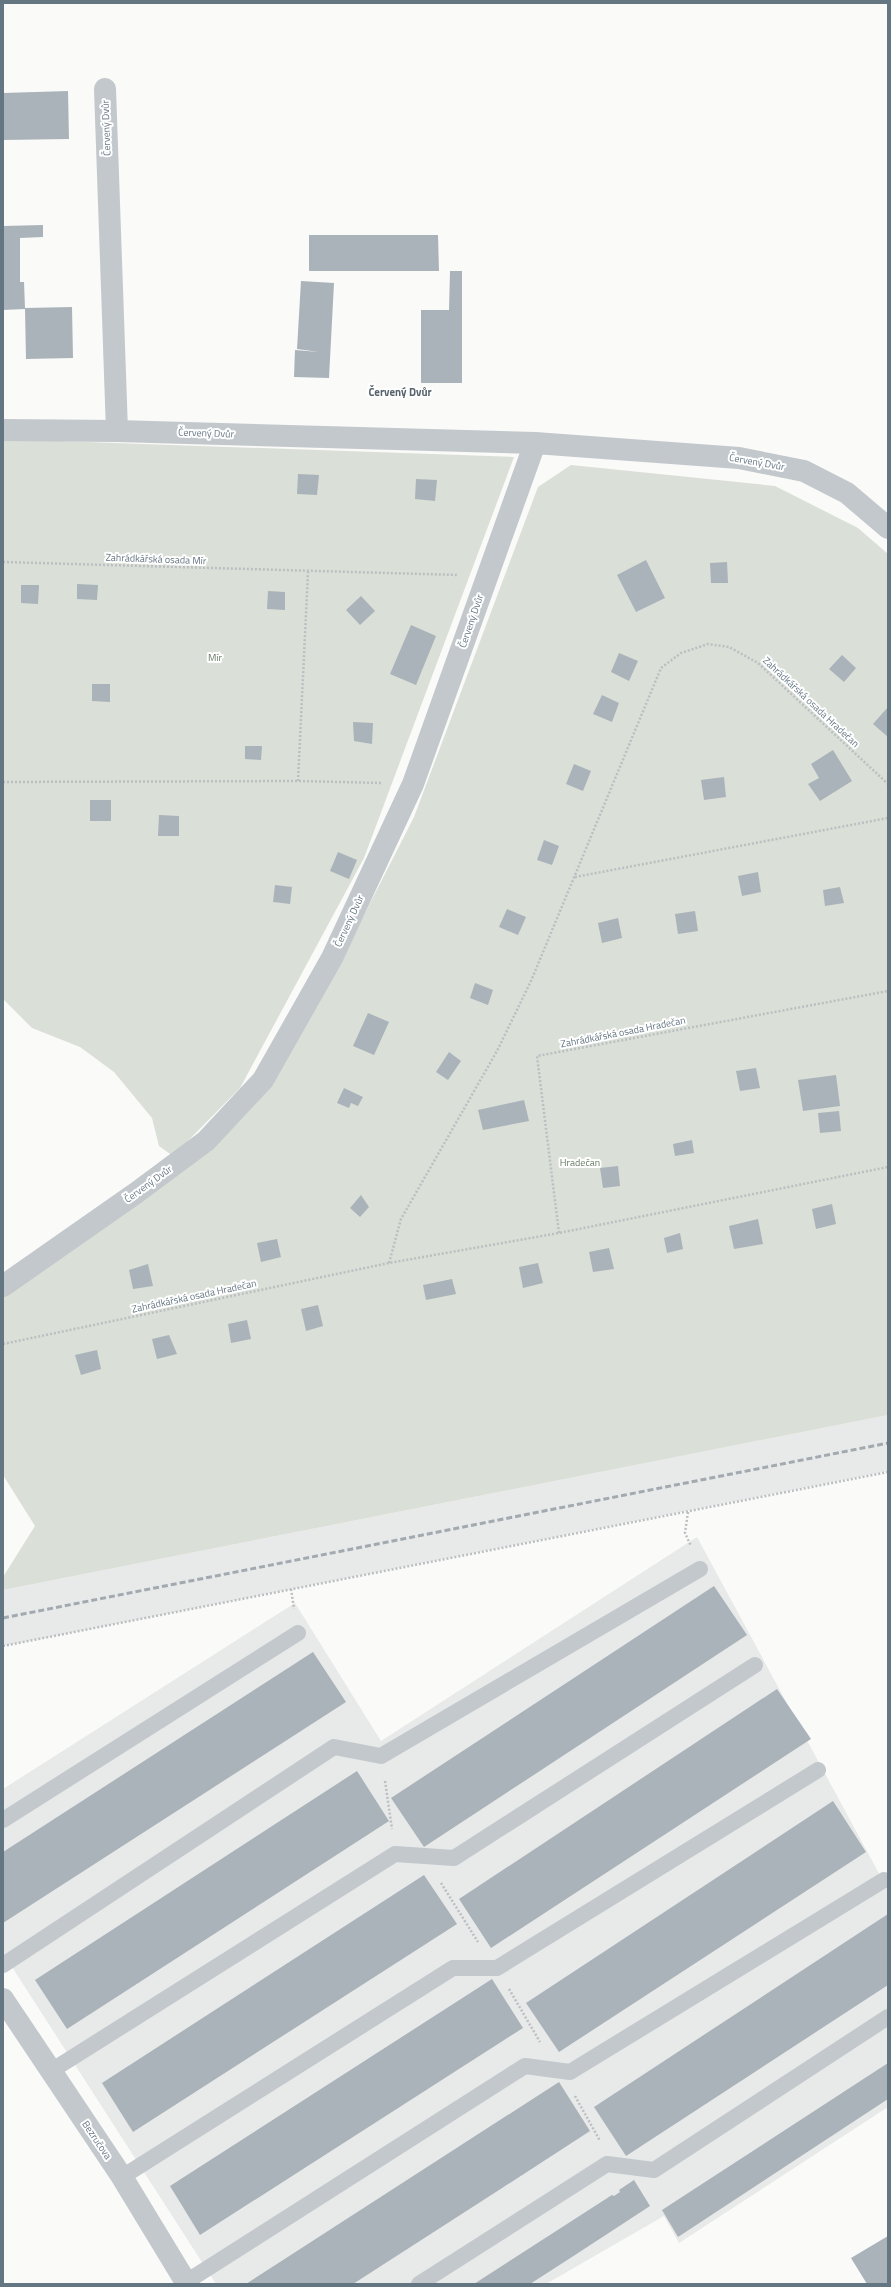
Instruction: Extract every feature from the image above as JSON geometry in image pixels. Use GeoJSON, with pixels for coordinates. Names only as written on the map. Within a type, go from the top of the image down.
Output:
{"type":"FeatureCollection","features":[{"type":"Feature","properties":{"kind":"street","name":"Červený Dvůr"},"geometry":{"type":"LineString","coordinates":[[105,89],[117,431]]}},
{"type":"Feature","properties":{"kind":"street","name":"Červený Dvůr"},"geometry":{"type":"LineString","coordinates":[[3,430],[117,431],[535,443],[739,458],[804,470],[847,493],[888,528]]}},
{"type":"Feature","properties":{"kind":"street","name":"Červený Dvůr"},"geometry":{"type":"LineString","coordinates":[[3,1286],[206,1141],[263,1080],[332,958],[413,784],[535,443]]}},
{"type":"Feature","properties":{"kind":"street","name":"Bezručova"},"geometry":{"type":"LineString","coordinates":[[3,1999],[122,2176],[186,2283]]}},
{"type":"Feature","properties":{"kind":"lane"},"geometry":{"type":"LineString","coordinates":[[3,1965],[334,1746],[381,1756],[700,1569]]}},
{"type":"Feature","properties":{"kind":"lane"},"geometry":{"type":"LineString","coordinates":[[3,1820],[298,1633]]}},
{"type":"Feature","properties":{"kind":"lane"},"geometry":{"type":"LineString","coordinates":[[51,2071],[395,1854],[454,1858],[755,1665]]}},
{"type":"Feature","properties":{"kind":"lane"},"geometry":{"type":"LineString","coordinates":[[122,2176],[453,1968],[497,1968],[818,1770]]}},
{"type":"Feature","properties":{"kind":"lane"},"geometry":{"type":"LineString","coordinates":[[186,2283],[525,2066],[570,2072],[884,1880]]}},
{"type":"Feature","properties":{"kind":"lane"},"geometry":{"type":"LineString","coordinates":[[419,2284],[607,2164],[654,2170],[888,2017]]}},
{"type":"Feature","properties":{"kind":"path","name":"Zahrádkářská osada Mír"},"geometry":{"type":"LineString","coordinates":[[3,562],[308,572],[487,575]]}},
{"type":"Feature","properties":{"kind":"path"},"geometry":{"type":"LineString","coordinates":[[298,781],[308,572]]}},
{"type":"Feature","properties":{"kind":"path","name":"Zahrádkářská osada Hradečan"},"geometry":{"type":"LineString","coordinates":[[389,1263],[401,1219],[498,1051],[531,981],[661,668],[681,652],[708,644],[729,647],[758,663],[888,784]]}},
{"type":"Feature","properties":{"kind":"path"},"geometry":{"type":"LineString","coordinates":[[3,782],[298,781],[413,784]]}},
{"type":"Feature","properties":{"kind":"path"},"geometry":{"type":"LineString","coordinates":[[575,877],[888,818]]}},
{"type":"Feature","properties":{"kind":"path","name":"Zahrádkářská osada Hradečan"},"geometry":{"type":"LineString","coordinates":[[559,1233],[537,1056],[888,991]]}},
{"type":"Feature","properties":{"kind":"path","name":"Zahrádkářská osada Hradečan"},"geometry":{"type":"LineString","coordinates":[[3,1344],[389,1263],[559,1233],[888,1167]]}},
{"type":"Feature","properties":{"kind":"path"},"geometry":{"type":"LineString","coordinates":[[3,1646],[888,1472]]}},
{"type":"Feature","properties":{"kind":"path"},"geometry":{"type":"LineString","coordinates":[[688,1512],[685,1533],[700,1569]]}},
{"type":"Feature","properties":{"kind":"shaded area"},"geometry":{"type":"Polygon","coordinates":[[[888,1415],[888,1471],[3,1646],[3,1590],[888,1415]]]}},
{"type":"Feature","properties":{"kind":"shaded area"},"geometry":{"type":"Polygon","coordinates":[[[697,1537],[888,1890],[888,2107],[679,2243],[664,2216],[546,2284],[216,2284],[3,1953],[3,1789],[295,1603],[381,1741],[697,1537]]]}},
{"type":"Feature","properties":{"kind":"green space","name":"Mír"},"geometry":{"type":"Polygon","coordinates":[[[3,439],[514,457],[364,858],[240,1088],[173,1156],[159,1146],[152,1118],[114,1072],[80,1047],[32,1028],[3,999],[3,439]]]}},
{"type":"Feature","properties":{"kind":"green space","name":"Hradečan"},"geometry":{"type":"Polygon","coordinates":[[[571,465],[775,486],[858,528],[888,554],[888,1415],[3,1590],[3,1577],[35,1526],[3,1475],[3,1293],[202,1154],[339,964],[414,817],[538,487],[571,465]]]}},
{"type":"Feature","properties":{"kind":"building"},"geometry":{"type":"Polygon","coordinates":[[[68,91],[69,139],[3,140],[3,93],[68,91]]]}},
{"type":"Feature","properties":{"kind":"building"},"geometry":{"type":"Polygon","coordinates":[[[43,225],[43,237],[20,238],[20,282],[24,282],[25,308],[72,307],[73,358],[26,359],[25,309],[3,310],[3,226],[43,225]]]}},
{"type":"Feature","properties":{"kind":"building"},"geometry":{"type":"Polygon","coordinates":[[[309,235],[438,235],[439,271],[309,271],[309,235]]]}},
{"type":"Feature","properties":{"kind":"building"},"geometry":{"type":"Polygon","coordinates":[[[450,271],[462,271],[462,383],[421,383],[421,310],[449,310],[450,271]]]}},
{"type":"Feature","properties":{"kind":"building"},"geometry":{"type":"Polygon","coordinates":[[[301,281],[334,283],[329,378],[294,377],[295,350],[319,352],[297,349],[301,281]]]}},
{"type":"Feature","properties":{"kind":"building"},"geometry":{"type":"Polygon","coordinates":[[[298,474],[319,475],[317,495],[297,494],[298,474]]]}},
{"type":"Feature","properties":{"kind":"building"},"geometry":{"type":"Polygon","coordinates":[[[416,479],[437,480],[435,501],[415,499],[416,479]]]}},
{"type":"Feature","properties":{"kind":"building"},"geometry":{"type":"Polygon","coordinates":[[[646,560],[665,598],[636,612],[617,575],[646,560]]]}},
{"type":"Feature","properties":{"kind":"building"},"geometry":{"type":"Polygon","coordinates":[[[727,562],[728,583],[711,583],[710,563],[727,562]]]}},
{"type":"Feature","properties":{"kind":"building"},"geometry":{"type":"Polygon","coordinates":[[[77,584],[98,585],[97,600],[77,599],[77,584]]]}},
{"type":"Feature","properties":{"kind":"building"},"geometry":{"type":"Polygon","coordinates":[[[21,585],[39,585],[38,604],[21,603],[21,585]]]}},
{"type":"Feature","properties":{"kind":"building"},"geometry":{"type":"Polygon","coordinates":[[[268,591],[285,592],[285,610],[267,609],[268,591]]]}},
{"type":"Feature","properties":{"kind":"building"},"geometry":{"type":"Polygon","coordinates":[[[361,596],[375,611],[360,625],[346,610],[361,596]]]}},
{"type":"Feature","properties":{"kind":"building"},"geometry":{"type":"Polygon","coordinates":[[[411,625],[436,636],[416,685],[390,674],[411,625]]]}},
{"type":"Feature","properties":{"kind":"building"},"geometry":{"type":"Polygon","coordinates":[[[619,653],[638,661],[629,681],[611,672],[619,653]]]}},
{"type":"Feature","properties":{"kind":"building"},"geometry":{"type":"Polygon","coordinates":[[[842,655],[856,668],[844,682],[829,669],[842,655]]]}},
{"type":"Feature","properties":{"kind":"building"},"geometry":{"type":"Polygon","coordinates":[[[92,684],[110,684],[110,702],[92,701],[92,684]]]}},
{"type":"Feature","properties":{"kind":"building"},"geometry":{"type":"Polygon","coordinates":[[[602,695],[619,703],[612,722],[593,714],[602,695]]]}},
{"type":"Feature","properties":{"kind":"building"},"geometry":{"type":"Polygon","coordinates":[[[888,707],[888,737],[873,724],[888,707]]]}},
{"type":"Feature","properties":{"kind":"building"},"geometry":{"type":"Polygon","coordinates":[[[353,722],[373,723],[372,744],[354,741],[353,722]]]}},
{"type":"Feature","properties":{"kind":"building"},"geometry":{"type":"Polygon","coordinates":[[[245,746],[262,746],[261,760],[245,759],[245,746]]]}},
{"type":"Feature","properties":{"kind":"building"},"geometry":{"type":"Polygon","coordinates":[[[833,750],[852,781],[820,801],[808,784],[819,778],[811,764],[833,750]]]}},
{"type":"Feature","properties":{"kind":"building"},"geometry":{"type":"Polygon","coordinates":[[[574,764],[591,771],[583,791],[566,784],[574,764]]]}},
{"type":"Feature","properties":{"kind":"building"},"geometry":{"type":"Polygon","coordinates":[[[724,777],[726,797],[704,800],[701,780],[724,777]]]}},
{"type":"Feature","properties":{"kind":"building"},"geometry":{"type":"Polygon","coordinates":[[[90,800],[111,800],[111,821],[90,821],[90,800]]]}},
{"type":"Feature","properties":{"kind":"building"},"geometry":{"type":"Polygon","coordinates":[[[159,815],[179,816],[179,836],[158,836],[159,815]]]}},
{"type":"Feature","properties":{"kind":"building"},"geometry":{"type":"Polygon","coordinates":[[[544,840],[559,846],[552,865],[537,860],[544,840]]]}},
{"type":"Feature","properties":{"kind":"building"},"geometry":{"type":"Polygon","coordinates":[[[338,852],[357,860],[349,879],[330,871],[338,852]]]}},
{"type":"Feature","properties":{"kind":"building"},"geometry":{"type":"Polygon","coordinates":[[[758,872],[761,892],[742,896],[738,876],[758,872]]]}},
{"type":"Feature","properties":{"kind":"building"},"geometry":{"type":"Polygon","coordinates":[[[275,885],[292,887],[290,904],[273,902],[275,885]]]}},
{"type":"Feature","properties":{"kind":"building"},"geometry":{"type":"Polygon","coordinates":[[[840,887],[844,903],[825,906],[823,890],[840,887]]]}},
{"type":"Feature","properties":{"kind":"building"},"geometry":{"type":"Polygon","coordinates":[[[507,909],[526,917],[518,935],[499,927],[507,909]]]}},
{"type":"Feature","properties":{"kind":"building"},"geometry":{"type":"Polygon","coordinates":[[[695,911],[698,931],[678,934],[675,914],[695,911]]]}},
{"type":"Feature","properties":{"kind":"building"},"geometry":{"type":"Polygon","coordinates":[[[618,918],[622,938],[602,943],[598,923],[618,918]]]}},
{"type":"Feature","properties":{"kind":"building"},"geometry":{"type":"Polygon","coordinates":[[[475,983],[493,990],[488,1005],[470,998],[475,983]]]}},
{"type":"Feature","properties":{"kind":"building"},"geometry":{"type":"Polygon","coordinates":[[[368,1013],[389,1022],[374,1055],[353,1046],[368,1013]]]}},
{"type":"Feature","properties":{"kind":"building"},"geometry":{"type":"Polygon","coordinates":[[[449,1052],[461,1061],[448,1080],[436,1072],[449,1052]]]}},
{"type":"Feature","properties":{"kind":"building"},"geometry":{"type":"Polygon","coordinates":[[[756,1068],[760,1088],[740,1091],[736,1071],[756,1068]]]}},
{"type":"Feature","properties":{"kind":"building"},"geometry":{"type":"Polygon","coordinates":[[[836,1075],[840,1106],[803,1111],[798,1080],[836,1075]]]}},
{"type":"Feature","properties":{"kind":"building"},"geometry":{"type":"Polygon","coordinates":[[[344,1088],[363,1097],[358,1106],[351,1103],[349,1108],[337,1103],[344,1088]]]}},
{"type":"Feature","properties":{"kind":"building"},"geometry":{"type":"Polygon","coordinates":[[[524,1100],[529,1121],[483,1130],[478,1110],[524,1100]]]}},
{"type":"Feature","properties":{"kind":"building"},"geometry":{"type":"Polygon","coordinates":[[[839,1111],[841,1131],[820,1133],[818,1113],[839,1111]]]}},
{"type":"Feature","properties":{"kind":"building"},"geometry":{"type":"Polygon","coordinates":[[[692,1140],[694,1153],[675,1156],[673,1144],[692,1140]]]}},
{"type":"Feature","properties":{"kind":"building"},"geometry":{"type":"Polygon","coordinates":[[[618,1166],[620,1186],[603,1188],[600,1168],[618,1166]]]}},
{"type":"Feature","properties":{"kind":"building"},"geometry":{"type":"Polygon","coordinates":[[[361,1195],[369,1207],[360,1217],[350,1208],[361,1195]]]}},
{"type":"Feature","properties":{"kind":"building"},"geometry":{"type":"Polygon","coordinates":[[[832,1204],[836,1224],[816,1229],[812,1209],[832,1204]]]}},
{"type":"Feature","properties":{"kind":"building"},"geometry":{"type":"Polygon","coordinates":[[[758,1219],[763,1244],[734,1249],[729,1226],[758,1219]]]}},
{"type":"Feature","properties":{"kind":"building"},"geometry":{"type":"Polygon","coordinates":[[[680,1233],[683,1249],[667,1253],[664,1238],[680,1233]]]}},
{"type":"Feature","properties":{"kind":"building"},"geometry":{"type":"Polygon","coordinates":[[[277,1239],[281,1257],[261,1262],[257,1243],[277,1239]]]}},
{"type":"Feature","properties":{"kind":"building"},"geometry":{"type":"Polygon","coordinates":[[[609,1248],[614,1269],[593,1272],[589,1252],[609,1248]]]}},
{"type":"Feature","properties":{"kind":"building"},"geometry":{"type":"Polygon","coordinates":[[[538,1263],[543,1283],[523,1288],[519,1267],[538,1263]]]}},
{"type":"Feature","properties":{"kind":"building"},"geometry":{"type":"Polygon","coordinates":[[[148,1264],[153,1286],[133,1289],[129,1270],[148,1264]]]}},
{"type":"Feature","properties":{"kind":"building"},"geometry":{"type":"Polygon","coordinates":[[[452,1279],[456,1294],[426,1300],[423,1285],[452,1279]]]}},
{"type":"Feature","properties":{"kind":"building"},"geometry":{"type":"Polygon","coordinates":[[[318,1305],[323,1326],[306,1331],[301,1309],[318,1305]]]}},
{"type":"Feature","properties":{"kind":"building"},"geometry":{"type":"Polygon","coordinates":[[[247,1320],[251,1339],[231,1343],[228,1324],[247,1320]]]}},
{"type":"Feature","properties":{"kind":"building"},"geometry":{"type":"Polygon","coordinates":[[[169,1335],[177,1354],[157,1359],[152,1339],[169,1335]]]}},
{"type":"Feature","properties":{"kind":"building"},"geometry":{"type":"Polygon","coordinates":[[[97,1350],[101,1369],[81,1375],[75,1355],[97,1350]]]}},
{"type":"Feature","properties":{"kind":"building"},"geometry":{"type":"Polygon","coordinates":[[[714,1586],[747,1635],[424,1847],[391,1798],[714,1586]]]}},
{"type":"Feature","properties":{"kind":"building"},"geometry":{"type":"Polygon","coordinates":[[[313,1652],[346,1702],[3,1923],[3,1852],[313,1652]]]}},
{"type":"Feature","properties":{"kind":"building"},"geometry":{"type":"Polygon","coordinates":[[[777,1689],[811,1739],[491,1948],[459,1899],[777,1689]]]}},
{"type":"Feature","properties":{"kind":"building"},"geometry":{"type":"Polygon","coordinates":[[[357,1771],[389,1821],[67,2029],[35,1980],[357,1771]]]}},
{"type":"Feature","properties":{"kind":"building"},"geometry":{"type":"Polygon","coordinates":[[[833,1801],[866,1852],[559,2052],[526,2003],[833,1801]]]}},
{"type":"Feature","properties":{"kind":"building"},"geometry":{"type":"Polygon","coordinates":[[[424,1875],[457,1924],[133,2132],[102,2083],[424,1875]]]}},
{"type":"Feature","properties":{"kind":"building"},"geometry":{"type":"Polygon","coordinates":[[[888,1914],[888,1985],[626,2156],[594,2107],[888,1914]]]}},
{"type":"Feature","properties":{"kind":"building"},"geometry":{"type":"Polygon","coordinates":[[[492,1979],[523,2028],[200,2235],[170,2186],[492,1979]]]}},
{"type":"Feature","properties":{"kind":"building"},"geometry":{"type":"Polygon","coordinates":[[[888,2063],[888,2099],[678,2237],[662,2210],[888,2063]]]}},
{"type":"Feature","properties":{"kind":"building"},"geometry":{"type":"Polygon","coordinates":[[[559,2082],[590,2131],[499,2190],[353,2284],[246,2284],[559,2082]]]}},
{"type":"Feature","properties":{"kind":"building"},"geometry":{"type":"Polygon","coordinates":[[[634,2180],[650,2206],[575,2255],[530,2284],[474,2284],[612,2195],[614,2196],[620,2192],[619,2190],[634,2180]]]}},
{"type":"Feature","properties":{"kind":"building"},"geometry":{"type":"Polygon","coordinates":[[[888,2236],[888,2284],[867,2284],[851,2258],[888,2236]]]}},
{"type":"Feature","properties":{"kind":"railway"},"geometry":{"type":"LineString","coordinates":[[3,1618],[888,1443]]}},
{"type":"Feature","properties":{"kind":"district","name":"Červený Dvůr"},"geometry":{"type":"Point","coordinates":[400,392]}}]}
